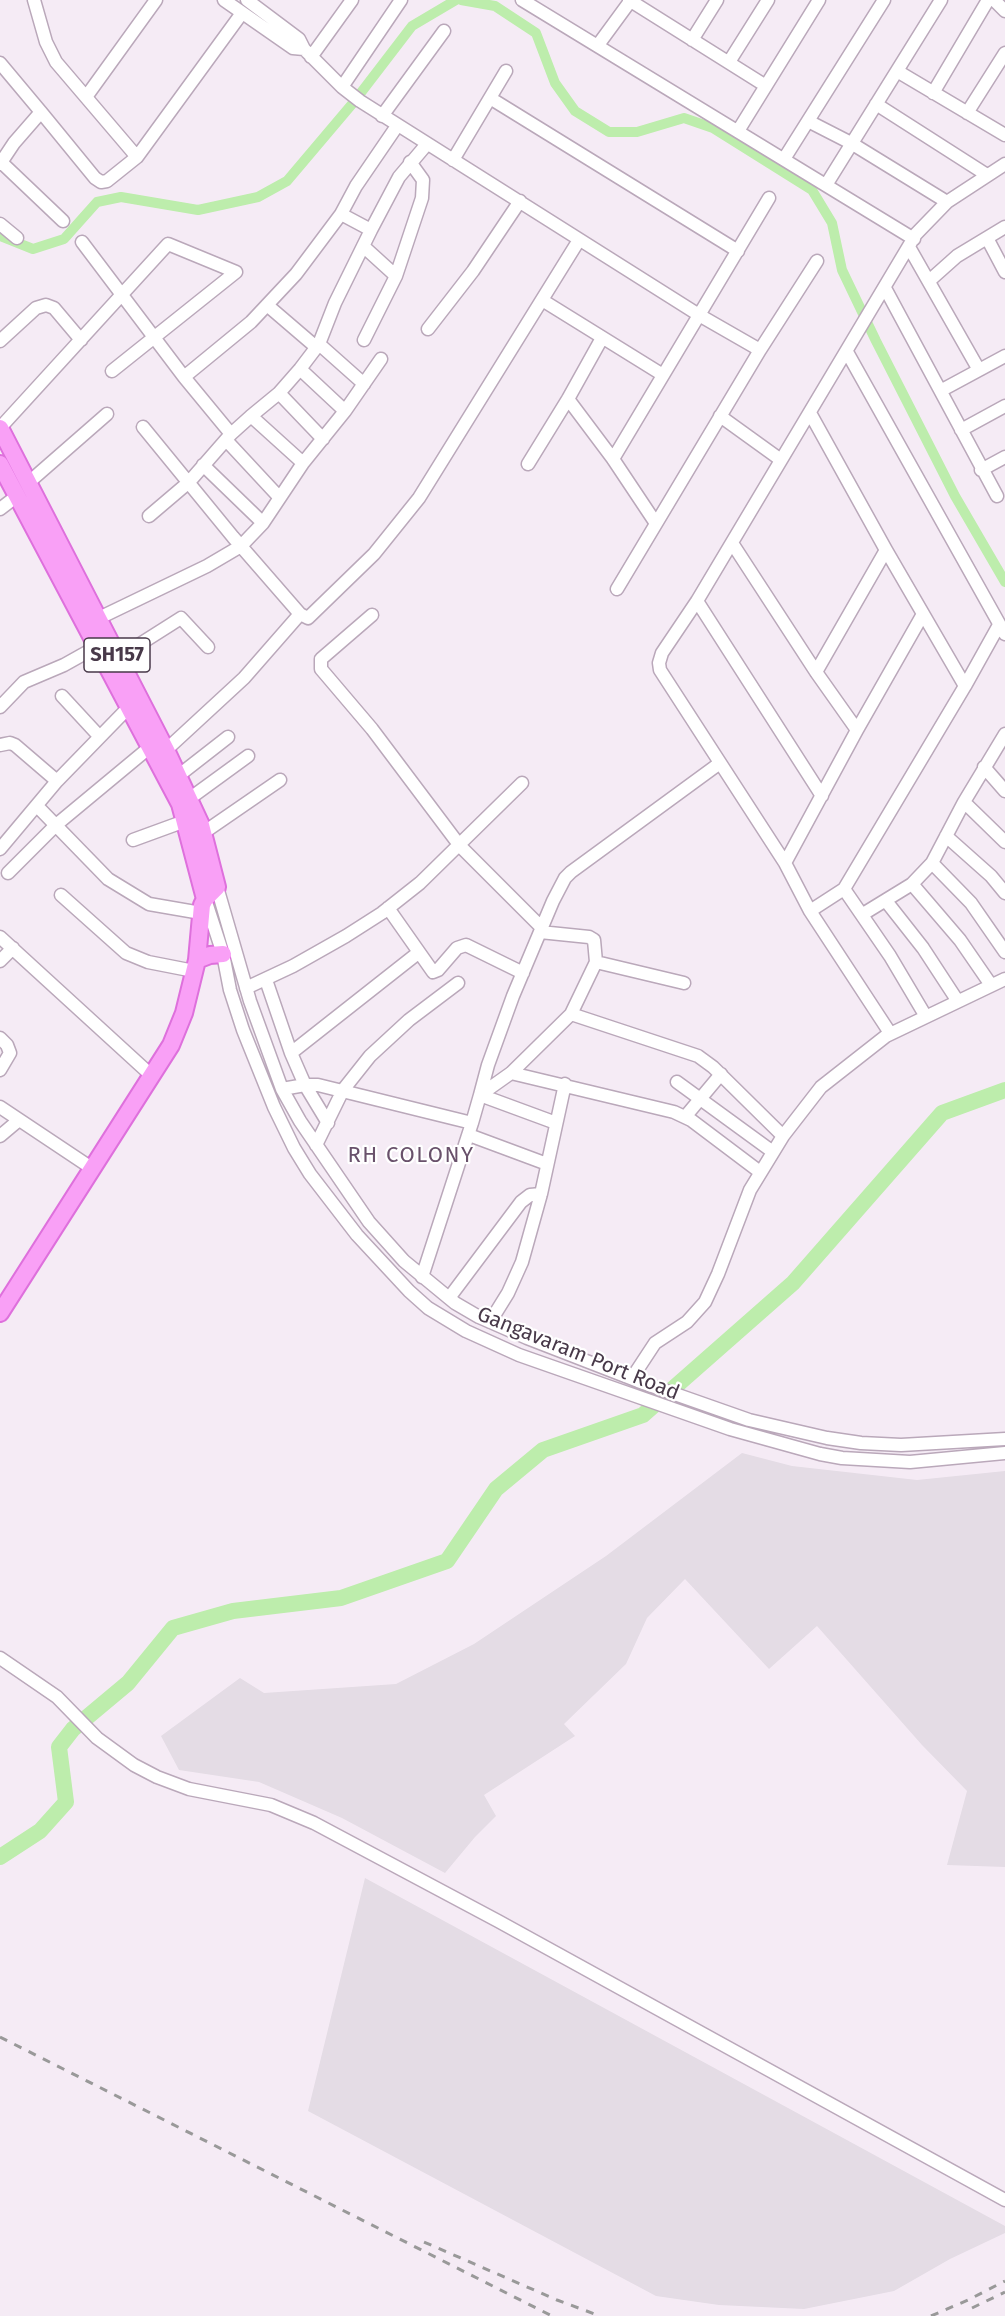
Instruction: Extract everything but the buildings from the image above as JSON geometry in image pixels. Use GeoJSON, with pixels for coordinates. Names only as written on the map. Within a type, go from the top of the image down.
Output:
{"type":"FeatureCollection","features":[{"type":"Feature","properties":{"kind":"main road","name":"SH157"},"geometry":{"type":"LineString","coordinates":[[0,428],[118,658],[158,748],[180,804],[208,900]]}},
{"type":"Feature","properties":{"kind":"main road","name":"SH157"},"geometry":{"type":"LineString","coordinates":[[0,1313],[171,1045],[184,1013],[208,900],[203,833],[178,776],[129,707],[1,468]]}},
{"type":"Feature","properties":{"kind":"main road"},"geometry":{"type":"LineString","coordinates":[[195,965],[210,955],[223,954]]}},
{"type":"Feature","properties":{"kind":"street"},"geometry":{"type":"LineString","coordinates":[[34,0],[46,42],[57,62],[137,157]]}},
{"type":"Feature","properties":{"kind":"street"},"geometry":{"type":"LineString","coordinates":[[86,98],[156,0]]}},
{"type":"Feature","properties":{"kind":"street"},"geometry":{"type":"LineString","coordinates":[[224,0],[293,48],[307,53]]}},
{"type":"Feature","properties":{"kind":"street"},"geometry":{"type":"LineString","coordinates":[[247,0],[299,39],[307,53],[350,94],[382,116],[699,315],[760,350]]}},
{"type":"Feature","properties":{"kind":"street"},"geometry":{"type":"LineString","coordinates":[[307,53],[352,0]]}},
{"type":"Feature","properties":{"kind":"street"},"geometry":{"type":"LineString","coordinates":[[350,94],[401,0]]}},
{"type":"Feature","properties":{"kind":"street"},"geometry":{"type":"LineString","coordinates":[[522,0],[826,185],[911,243],[929,281],[979,370]]}},
{"type":"Feature","properties":{"kind":"street"},"geometry":{"type":"LineString","coordinates":[[598,45],[630,0],[766,86]]}},
{"type":"Feature","properties":{"kind":"street"},"geometry":{"type":"LineString","coordinates":[[729,62],[768,0]]}},
{"type":"Feature","properties":{"kind":"street"},"geometry":{"type":"LineString","coordinates":[[738,131],[819,0]]}},
{"type":"Feature","properties":{"kind":"street"},"geometry":{"type":"LineString","coordinates":[[784,159],[884,0]]}},
{"type":"Feature","properties":{"kind":"street"},"geometry":{"type":"LineString","coordinates":[[826,185],[941,0]]}},
{"type":"Feature","properties":{"kind":"street"},"geometry":{"type":"LineString","coordinates":[[933,93],[988,0]]}},
{"type":"Feature","properties":{"kind":"street"},"geometry":{"type":"LineString","coordinates":[[994,0],[1005,11]]}},
{"type":"Feature","properties":{"kind":"street"},"geometry":{"type":"LineString","coordinates":[[692,40],[713,2]]}},
{"type":"Feature","properties":{"kind":"street"},"geometry":{"type":"LineString","coordinates":[[0,63],[95,178],[101,182],[107,181],[137,157],[242,13]]}},
{"type":"Feature","properties":{"kind":"street"},"geometry":{"type":"LineString","coordinates":[[382,116],[444,31]]}},
{"type":"Feature","properties":{"kind":"street"},"geometry":{"type":"LineString","coordinates":[[967,113],[1005,53]]}},
{"type":"Feature","properties":{"kind":"street"},"geometry":{"type":"LineString","coordinates":[[453,160],[506,71]]}},
{"type":"Feature","properties":{"kind":"street"},"geometry":{"type":"LineString","coordinates":[[897,71],[1005,135]]}},
{"type":"Feature","properties":{"kind":"street"},"geometry":{"type":"LineString","coordinates":[[490,99],[738,251]]}},
{"type":"Feature","properties":{"kind":"street"},"geometry":{"type":"LineString","coordinates":[[876,104],[987,175]]}},
{"type":"Feature","properties":{"kind":"street"},"geometry":{"type":"LineString","coordinates":[[41,112],[14,143],[1,163],[63,221]]}},
{"type":"Feature","properties":{"kind":"street"},"geometry":{"type":"LineString","coordinates":[[808,121],[851,143],[947,202]]}},
{"type":"Feature","properties":{"kind":"street"},"geometry":{"type":"LineString","coordinates":[[184,377],[267,305],[296,274],[341,214],[356,186],[397,126]]}},
{"type":"Feature","properties":{"kind":"street"},"geometry":{"type":"LineString","coordinates":[[149,516],[189,482],[229,437],[279,393],[300,369],[317,346],[363,246],[399,177],[427,144]]}},
{"type":"Feature","properties":{"kind":"street"},"geometry":{"type":"LineString","coordinates":[[364,340],[396,276],[422,198],[423,180],[410,162]]}},
{"type":"Feature","properties":{"kind":"street"},"geometry":{"type":"LineString","coordinates":[[888,1035],[810,911],[785,863],[660,670],[659,663],[662,653],[697,601],[911,243],[925,223],[947,202],[1005,164]]}},
{"type":"Feature","properties":{"kind":"street"},"geometry":{"type":"LineString","coordinates":[[613,459],[769,198]]}},
{"type":"Feature","properties":{"kind":"street"},"geometry":{"type":"LineString","coordinates":[[428,329],[473,270],[520,201]]}},
{"type":"Feature","properties":{"kind":"street"},"geometry":{"type":"LineString","coordinates":[[341,214],[371,230]]}},
{"type":"Feature","properties":{"kind":"street"},"geometry":{"type":"LineString","coordinates":[[0,224],[17,238]]}},
{"type":"Feature","properties":{"kind":"street"},"geometry":{"type":"LineString","coordinates":[[929,281],[957,256],[1005,227]]}},
{"type":"Feature","properties":{"kind":"street"},"geometry":{"type":"LineString","coordinates":[[987,238],[1005,272]]}},
{"type":"Feature","properties":{"kind":"street"},"geometry":{"type":"LineString","coordinates":[[143,427],[300,614],[306,618],[312,616],[374,554],[405,516],[472,415],[579,240]]}},
{"type":"Feature","properties":{"kind":"street"},"geometry":{"type":"LineString","coordinates":[[82,242],[229,437],[279,497]]}},
{"type":"Feature","properties":{"kind":"street"},"geometry":{"type":"LineString","coordinates":[[0,428],[168,244],[236,272],[112,371]]}},
{"type":"Feature","properties":{"kind":"street"},"geometry":{"type":"LineString","coordinates":[[363,246],[396,276]]}},
{"type":"Feature","properties":{"kind":"street"},"geometry":{"type":"LineString","coordinates":[[617,589],[655,522],[817,261]]}},
{"type":"Feature","properties":{"kind":"street"},"geometry":{"type":"LineString","coordinates":[[885,288],[942,390],[981,470],[997,496]]}},
{"type":"Feature","properties":{"kind":"street"},"geometry":{"type":"LineString","coordinates":[[542,300],[663,375]]}},
{"type":"Feature","properties":{"kind":"street"},"geometry":{"type":"LineString","coordinates":[[0,341],[36,308],[46,305],[54,308],[81,340]]}},
{"type":"Feature","properties":{"kind":"street"},"geometry":{"type":"LineString","coordinates":[[267,305],[364,384]]}},
{"type":"Feature","properties":{"kind":"street"},"geometry":{"type":"LineString","coordinates":[[528,464],[602,338]]}},
{"type":"Feature","properties":{"kind":"street"},"geometry":{"type":"LineString","coordinates":[[810,911],[844,889],[965,686],[1002,630],[847,352]]}},
{"type":"Feature","properties":{"kind":"street"},"geometry":{"type":"LineString","coordinates":[[942,390],[1005,356]]}},
{"type":"Feature","properties":{"kind":"street"},"geometry":{"type":"LineString","coordinates":[[97,619],[207,566],[241,546],[263,523],[303,463],[345,411],[381,359]]}},
{"type":"Feature","properties":{"kind":"street"},"geometry":{"type":"LineString","coordinates":[[300,369],[345,411]]}},
{"type":"Feature","properties":{"kind":"street"},"geometry":{"type":"LineString","coordinates":[[279,393],[323,439]]}},
{"type":"Feature","properties":{"kind":"street"},"geometry":{"type":"LineString","coordinates":[[568,399],[613,459],[655,522]]}},
{"type":"Feature","properties":{"kind":"street"},"geometry":{"type":"LineString","coordinates":[[961,430],[1005,406]]}},
{"type":"Feature","properties":{"kind":"street"},"geometry":{"type":"LineString","coordinates":[[810,413],[885,550],[965,686]]}},
{"type":"Feature","properties":{"kind":"street"},"geometry":{"type":"LineString","coordinates":[[28,483],[107,414]]}},
{"type":"Feature","properties":{"kind":"street"},"geometry":{"type":"LineString","coordinates":[[251,416],[303,463]]}},
{"type":"Feature","properties":{"kind":"street"},"geometry":{"type":"LineString","coordinates":[[720,416],[781,460]]}},
{"type":"Feature","properties":{"kind":"street"},"geometry":{"type":"LineString","coordinates":[[981,470],[1005,457]]}},
{"type":"Feature","properties":{"kind":"street"},"geometry":{"type":"LineString","coordinates":[[203,465],[263,523]]}},
{"type":"Feature","properties":{"kind":"street"},"geometry":{"type":"LineString","coordinates":[[0,508],[17,496]]}},
{"type":"Feature","properties":{"kind":"street"},"geometry":{"type":"LineString","coordinates":[[732,543],[816,672],[857,730]]}},
{"type":"Feature","properties":{"kind":"street"},"geometry":{"type":"LineString","coordinates":[[816,672],[885,550]]}},
{"type":"Feature","properties":{"kind":"street"},"geometry":{"type":"LineString","coordinates":[[697,601],[822,796]]}},
{"type":"Feature","properties":{"kind":"street"},"geometry":{"type":"LineString","coordinates":[[8,873],[56,825],[158,748],[244,678],[300,614]]}},
{"type":"Feature","properties":{"kind":"street"},"geometry":{"type":"LineString","coordinates":[[785,863],[923,614]]}},
{"type":"Feature","properties":{"kind":"street"},"geometry":{"type":"LineString","coordinates":[[372,615],[321,659],[321,669],[378,737],[460,846],[540,930],[589,937],[594,940],[596,962],[571,1014],[511,1073],[480,1095]]}},
{"type":"Feature","properties":{"kind":"street"},"geometry":{"type":"LineString","coordinates":[[118,658],[181,618],[208,647]]}},
{"type":"Feature","properties":{"kind":"street"},"geometry":{"type":"LineString","coordinates":[[0,707],[24,682],[64,665],[98,646]]}},
{"type":"Feature","properties":{"kind":"street"},"geometry":{"type":"LineString","coordinates":[[62,696],[99,736]]}},
{"type":"Feature","properties":{"kind":"street"},"geometry":{"type":"LineString","coordinates":[[0,849],[57,781],[129,707]]}},
{"type":"Feature","properties":{"kind":"street"},"geometry":{"type":"LineString","coordinates":[[178,776],[228,737]]}},
{"type":"Feature","properties":{"kind":"street"},"geometry":{"type":"LineString","coordinates":[[863,914],[912,884],[932,863],[964,802],[1004,737]]}},
{"type":"Feature","properties":{"kind":"street"},"geometry":{"type":"LineString","coordinates":[[0,745],[10,743],[15,745],[57,781]]}},
{"type":"Feature","properties":{"kind":"street"},"geometry":{"type":"LineString","coordinates":[[189,799],[248,756]]}},
{"type":"Feature","properties":{"kind":"street"},"geometry":{"type":"LineString","coordinates":[[422,1277],[470,1129],[488,1065],[540,930],[565,878],[720,763]]}},
{"type":"Feature","properties":{"kind":"street"},"geometry":{"type":"LineString","coordinates":[[984,767],[1005,791]]}},
{"type":"Feature","properties":{"kind":"street"},"geometry":{"type":"LineString","coordinates":[[203,833],[280,780]]}},
{"type":"Feature","properties":{"kind":"street"},"geometry":{"type":"LineString","coordinates":[[246,988],[266,980],[346,936],[388,908],[420,883],[460,846],[522,783]]}},
{"type":"Feature","properties":{"kind":"street"},"geometry":{"type":"LineString","coordinates":[[964,802],[1005,842]]}},
{"type":"Feature","properties":{"kind":"street"},"geometry":{"type":"LineString","coordinates":[[37,806],[108,879],[149,904],[208,900]]}},
{"type":"Feature","properties":{"kind":"street"},"geometry":{"type":"LineString","coordinates":[[133,840],[185,821]]}},
{"type":"Feature","properties":{"kind":"street"},"geometry":{"type":"LineString","coordinates":[[946,836],[991,876],[1005,893]]}},
{"type":"Feature","properties":{"kind":"street"},"geometry":{"type":"LineString","coordinates":[[932,863],[971,903],[1005,952]]}},
{"type":"Feature","properties":{"kind":"street"},"geometry":{"type":"LineString","coordinates":[[912,884],[960,940],[990,985]]}},
{"type":"Feature","properties":{"kind":"street"},"geometry":{"type":"LineString","coordinates":[[844,889],[863,914],[925,1016]]}},
{"type":"Feature","properties":{"kind":"street"},"geometry":{"type":"LineString","coordinates":[[61,895],[126,953],[148,962],[195,965]]}},
{"type":"Feature","properties":{"kind":"street","name":"Gangavaram Port Road"},"geometry":{"type":"LineString","coordinates":[[208,900],[235,1006],[274,1107],[294,1148],[328,1197],[383,1265],[428,1308],[466,1331],[511,1352],[730,1430],[820,1454],[862,1460],[910,1462],[1005,1453]]}},
{"type":"Feature","properties":{"kind":"street","name":"Gangavaram Port Road"},"geometry":{"type":"LineString","coordinates":[[208,900],[246,988],[282,1089],[316,1145],[369,1222],[404,1261],[422,1277],[456,1289],[496,1312],[635,1379],[740,1417],[827,1438],[861,1443],[901,1445],[1005,1439]]}},
{"type":"Feature","properties":{"kind":"street"},"geometry":{"type":"LineString","coordinates":[[886,901],[923,948],[957,1000]]}},
{"type":"Feature","properties":{"kind":"street"},"geometry":{"type":"LineString","coordinates":[[388,908],[429,968],[435,972],[457,948],[466,945],[523,972]]}},
{"type":"Feature","properties":{"kind":"street"},"geometry":{"type":"LineString","coordinates":[[0,937],[152,1076]]}},
{"type":"Feature","properties":{"kind":"street"},"geometry":{"type":"LineString","coordinates":[[0,961],[13,948]]}},
{"type":"Feature","properties":{"kind":"street"},"geometry":{"type":"LineString","coordinates":[[291,1053],[418,953]]}},
{"type":"Feature","properties":{"kind":"street"},"geometry":{"type":"LineString","coordinates":[[596,962],[684,983]]}},
{"type":"Feature","properties":{"kind":"street"},"geometry":{"type":"LineString","coordinates":[[635,1379],[642,1359],[650,1348],[687,1322],[705,1302],[718,1274],[740,1212],[760,1172],[821,1087],[873,1044],[888,1035],[1005,979]]}},
{"type":"Feature","properties":{"kind":"street"},"geometry":{"type":"LineString","coordinates":[[266,980],[291,1053],[305,1085],[328,1123]]}},
{"type":"Feature","properties":{"kind":"street"},"geometry":{"type":"LineString","coordinates":[[316,1145],[343,1090],[370,1056],[458,983]]}},
{"type":"Feature","properties":{"kind":"street"},"geometry":{"type":"LineString","coordinates":[[571,1014],[698,1056],[721,1074],[783,1137]]}},
{"type":"Feature","properties":{"kind":"street"},"geometry":{"type":"LineString","coordinates":[[0,1038],[7,1045],[10,1053],[0,1070]]}},
{"type":"Feature","properties":{"kind":"street"},"geometry":{"type":"LineString","coordinates":[[511,1073],[565,1084],[686,1117],[760,1172]]}},
{"type":"Feature","properties":{"kind":"street"},"geometry":{"type":"LineString","coordinates":[[686,1117],[699,1098],[721,1074]]}},
{"type":"Feature","properties":{"kind":"street"},"geometry":{"type":"LineString","coordinates":[[677,1082],[773,1152]]}},
{"type":"Feature","properties":{"kind":"street"},"geometry":{"type":"LineString","coordinates":[[496,1312],[522,1262],[541,1194],[565,1084]]}},
{"type":"Feature","properties":{"kind":"street"},"geometry":{"type":"LineString","coordinates":[[282,1089],[305,1085],[343,1090],[470,1129],[548,1164]]}},
{"type":"Feature","properties":{"kind":"street"},"geometry":{"type":"LineString","coordinates":[[480,1095],[556,1123]]}},
{"type":"Feature","properties":{"kind":"street"},"geometry":{"type":"LineString","coordinates":[[0,1107],[93,1169]]}},
{"type":"Feature","properties":{"kind":"street"},"geometry":{"type":"LineString","coordinates":[[0,1136],[19,1120]]}},
{"type":"Feature","properties":{"kind":"street"},"geometry":{"type":"LineString","coordinates":[[328,1197],[343,1185]]}},
{"type":"Feature","properties":{"kind":"street"},"geometry":{"type":"LineString","coordinates":[[456,1289],[521,1202],[530,1195],[541,1194]]}},
{"type":"Feature","properties":{"kind":"street"},"geometry":{"type":"LineString","coordinates":[[0,1658],[57,1697],[97,1737],[134,1765],[189,1789],[271,1805],[314,1823],[519,1932],[1005,2200]]}},
{"type":"Feature","properties":{"kind":"shaded area"},"geometry":{"type":"Polygon","coordinates":[[[742,1453],[792,1466],[917,1480],[1005,1471],[1005,1867],[947,1865],[967,1791],[922,1745],[817,1626],[769,1669],[685,1579],[647,1618],[626,1664],[564,1724],[575,1736],[484,1795],[496,1816],[445,1873],[342,1818],[259,1782],[179,1770],[161,1736],[240,1678],[264,1693],[396,1684],[474,1644],[606,1556],[742,1453]]]}},
{"type":"Feature","properties":{"kind":"shaded area"},"geometry":{"type":"Polygon","coordinates":[[[365,1878],[1005,2226],[1005,2233],[950,2259],[894,2291],[804,2309],[719,2305],[656,2296],[308,2111],[365,1878]]]}},
{"type":"Feature","properties":{"kind":"waterway"},"geometry":{"type":"LineString","coordinates":[[0,236],[33,249],[64,239],[97,202],[121,197],[198,210],[258,197],[287,181],[353,103],[412,26],[456,0]]}},
{"type":"Feature","properties":{"kind":"waterway"},"geometry":{"type":"LineString","coordinates":[[461,0],[495,6],[536,33],[555,83],[575,111],[609,132],[637,132],[684,118],[713,128],[812,190],[832,223],[842,270],[876,341],[955,496],[1005,582]]}},
{"type":"Feature","properties":{"kind":"waterway"},"geometry":{"type":"LineString","coordinates":[[0,1857],[40,1831],[66,1802],[59,1747],[73,1729],[128,1683],[173,1628],[233,1611],[341,1598],[447,1561],[496,1489],[543,1450],[643,1415],[793,1283],[942,1113],[1005,1090]]}},
{"type":"Feature","properties":{"kind":"railway"},"geometry":{"type":"LineString","coordinates":[[0,2037],[552,2316]]}},
{"type":"Feature","properties":{"kind":"railway"},"geometry":{"type":"LineString","coordinates":[[424,2242],[557,2300],[600,2316]]}},
{"type":"Feature","properties":{"kind":"railway"},"geometry":{"type":"LineString","coordinates":[[931,2316],[1005,2281]]}},
{"type":"Feature","properties":{"kind":"railway"},"geometry":{"type":"LineString","coordinates":[[972,2308],[1005,2292]]}},
{"type":"Feature","properties":{"kind":"district","name":"RH COLONY"},"geometry":{"type":"Point","coordinates":[411,1156]}}]}
